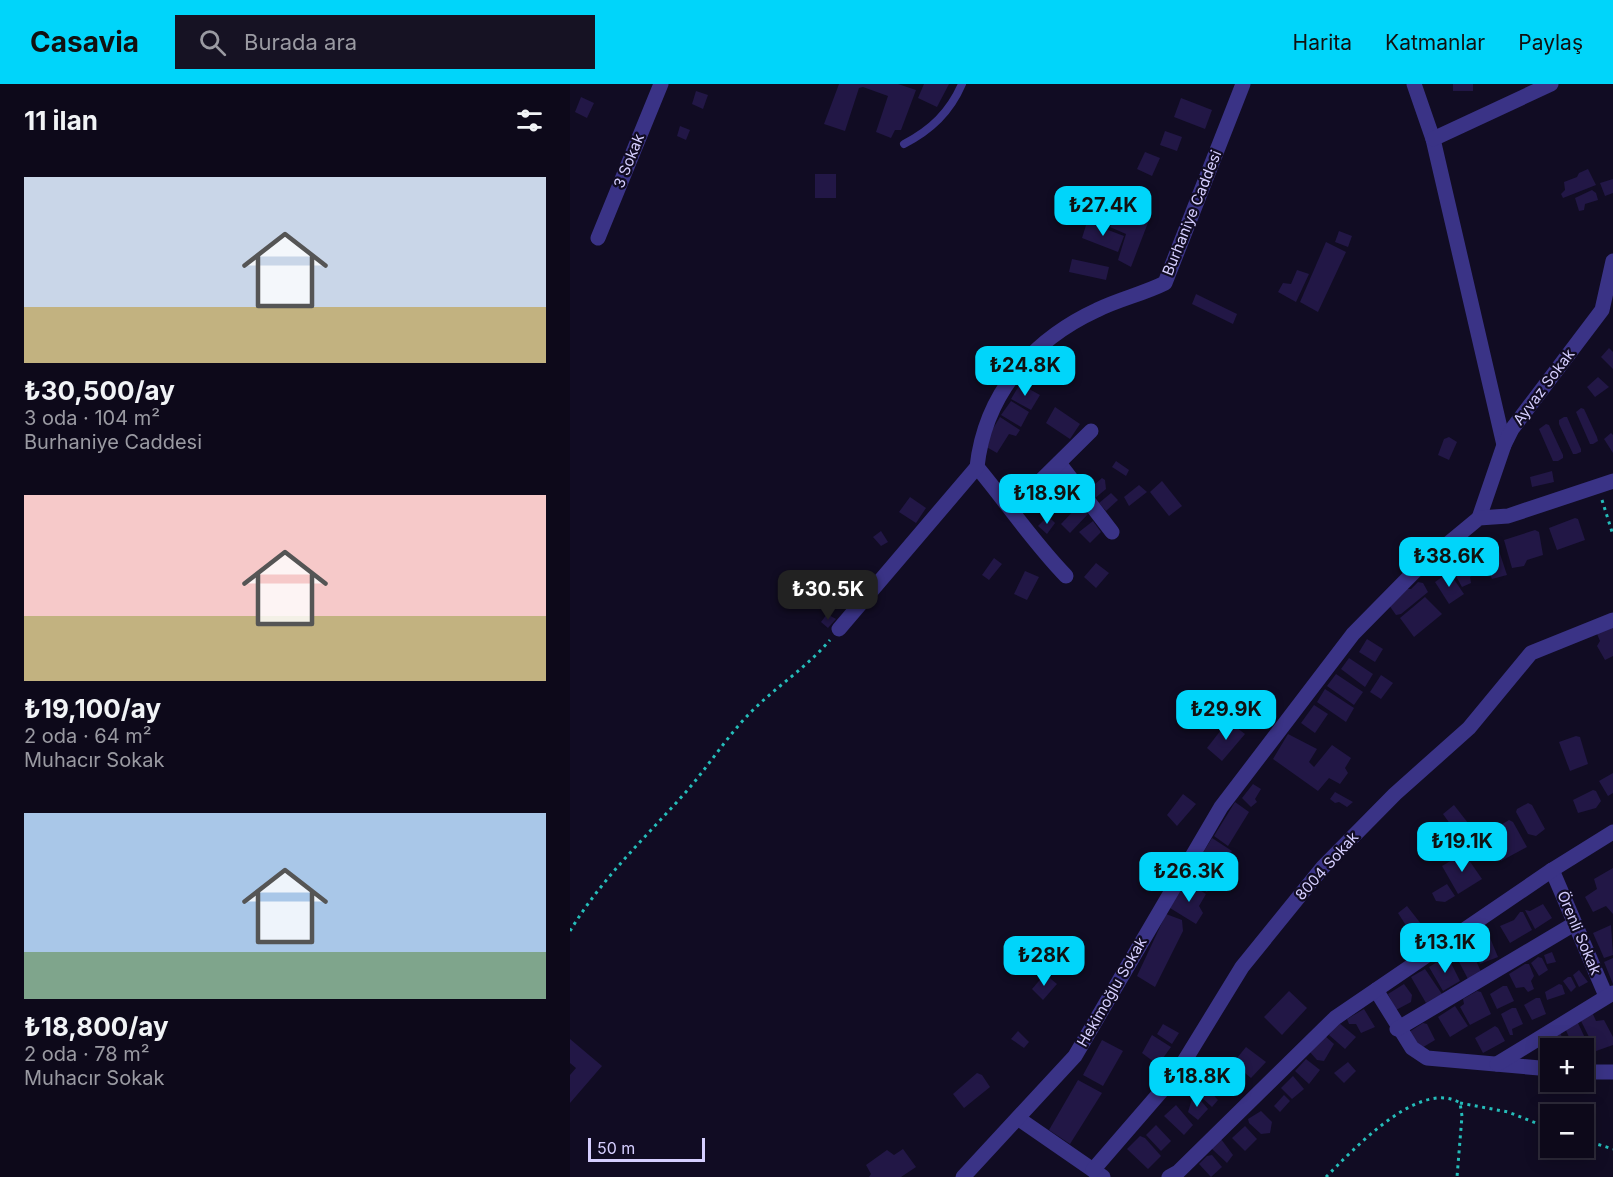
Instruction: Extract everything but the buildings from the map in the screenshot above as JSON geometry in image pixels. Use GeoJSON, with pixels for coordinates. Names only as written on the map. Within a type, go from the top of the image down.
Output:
{"type":"FeatureCollection","features":[{"type":"Feature","properties":{"kind":"street","name":"3 Sokak"},"geometry":{"type":"LineString","coordinates":[[598,238],[661,84]]}},
{"type":"Feature","properties":{"kind":"street","name":"Burhaniye Caddesi"},"geometry":{"type":"LineString","coordinates":[[977,467],[980,444],[996,400],[1017,368],[1056,332],[1098,309],[1143,295],[1165,283],[1243,84]]}},
{"type":"Feature","properties":{"kind":"street"},"geometry":{"type":"LineString","coordinates":[[1414,84],[1433,139],[1504,445]]}},
{"type":"Feature","properties":{"kind":"street"},"geometry":{"type":"LineString","coordinates":[[1433,139],[1551,84]]}},
{"type":"Feature","properties":{"kind":"street","name":"Ayvaz Sokak"},"geometry":{"type":"LineString","coordinates":[[1479,518],[1504,445],[1512,429],[1602,310],[1613,261]]}},
{"type":"Feature","properties":{"kind":"street"},"geometry":{"type":"LineString","coordinates":[[1012,509],[1091,431]]}},
{"type":"Feature","properties":{"kind":"street"},"geometry":{"type":"LineString","coordinates":[[1059,463],[1112,532]]}},
{"type":"Feature","properties":{"kind":"street"},"geometry":{"type":"LineString","coordinates":[[838,629],[977,467],[1012,509],[1035,543],[1066,576]]}},
{"type":"Feature","properties":{"kind":"street"},"geometry":{"type":"LineString","coordinates":[[1479,518],[1508,516],[1613,481]]}},
{"type":"Feature","properties":{"kind":"street","name":"Hekimoğlu Sokak"},"geometry":{"type":"LineString","coordinates":[[963,1177],[1075,1056],[1221,807],[1346,643],[1415,571],[1479,518]]}},
{"type":"Feature","properties":{"kind":"street","name":"8004 Sokak"},"geometry":{"type":"LineString","coordinates":[[1098,1173],[1177,1073],[1242,967],[1323,867],[1395,794],[1469,728],[1530,653],[1613,620]]}},
{"type":"Feature","properties":{"kind":"street"},"geometry":{"type":"LineString","coordinates":[[1169,1177],[1178,1172],[1335,1018],[1552,870],[1613,832]]}},
{"type":"Feature","properties":{"kind":"street","name":"Örenli Sokak"},"geometry":{"type":"LineString","coordinates":[[1552,870],[1574,924],[1609,994]]}},
{"type":"Feature","properties":{"kind":"street"},"geometry":{"type":"LineString","coordinates":[[1397,1029],[1574,924]]}},
{"type":"Feature","properties":{"kind":"street"},"geometry":{"type":"LineString","coordinates":[[1376,990],[1397,1029],[1412,1048],[1427,1058],[1540,1068]]}},
{"type":"Feature","properties":{"kind":"street"},"geometry":{"type":"LineString","coordinates":[[1497,1064],[1609,994]]}},
{"type":"Feature","properties":{"kind":"street"},"geometry":{"type":"LineString","coordinates":[[1594,1072],[1613,1072]]}},
{"type":"Feature","properties":{"kind":"street"},"geometry":{"type":"LineString","coordinates":[[1019,1119],[1098,1173]]}},
{"type":"Feature","properties":{"kind":"lane"},"geometry":{"type":"LineString","coordinates":[[904,144],[925,132],[942,116],[962,84]]}},
{"type":"Feature","properties":{"kind":"path"},"geometry":{"type":"LineString","coordinates":[[1598,487],[1613,535]]}},
{"type":"Feature","properties":{"kind":"path"},"geometry":{"type":"LineString","coordinates":[[570,931],[613,871],[685,794],[741,722],[767,697],[811,662],[838,629]]}},
{"type":"Feature","properties":{"kind":"path"},"geometry":{"type":"LineString","coordinates":[[1326,1177],[1371,1132],[1406,1109],[1431,1099],[1452,1099],[1460,1103],[1508,1112],[1540,1125]]}},
{"type":"Feature","properties":{"kind":"path"},"geometry":{"type":"LineString","coordinates":[[1457,1177],[1462,1116],[1460,1103]]}},
{"type":"Feature","properties":{"kind":"path"},"geometry":{"type":"LineString","coordinates":[[1594,1143],[1613,1149]]}}]}
